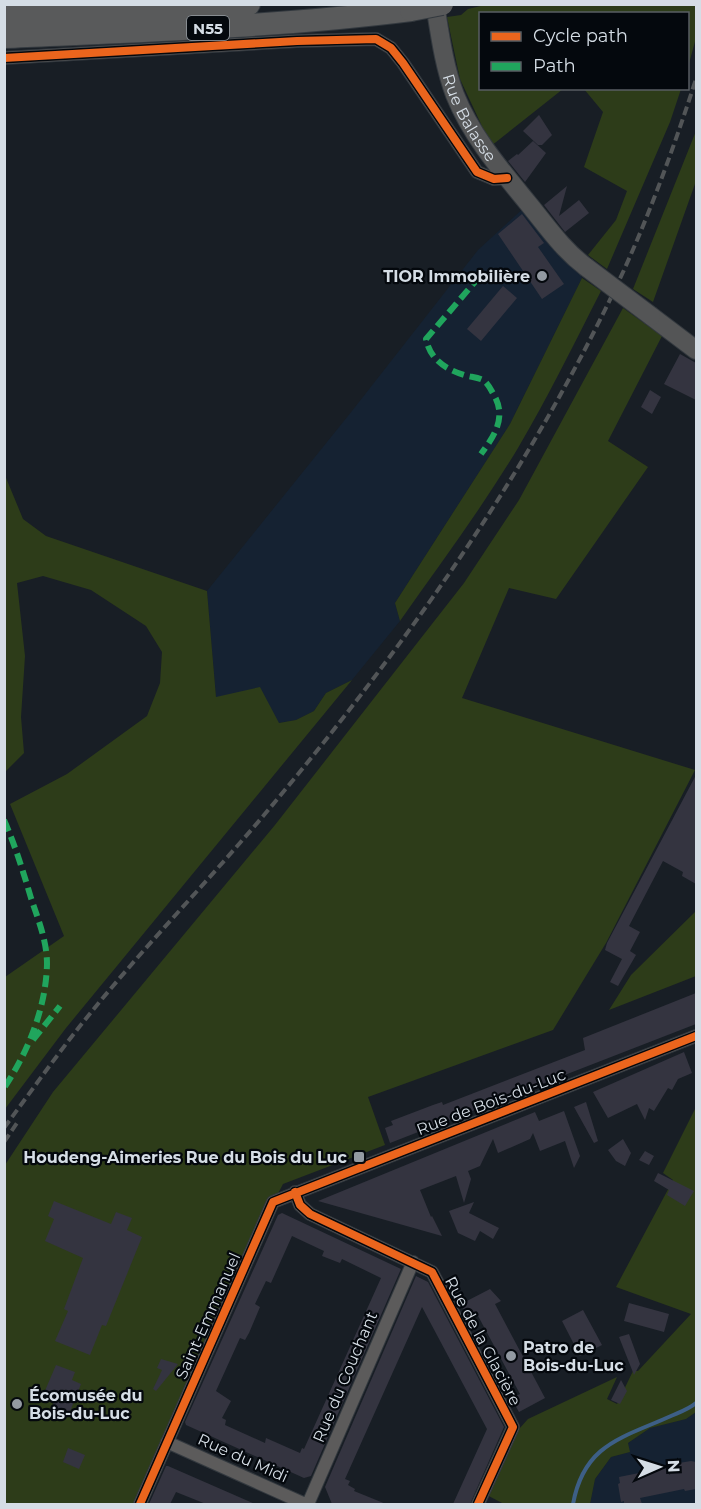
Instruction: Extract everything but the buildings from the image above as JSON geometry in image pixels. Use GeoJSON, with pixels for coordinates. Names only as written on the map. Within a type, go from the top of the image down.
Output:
{"type":"FeatureCollection","features":[{"type":"Feature","properties":{"kind":"highway","name":"N55"},"geometry":{"type":"LineString","coordinates":[[4,16],[249,4]]}},
{"type":"Feature","properties":{"kind":"highway","name":"N55"},"geometry":{"type":"LineString","coordinates":[[4,37],[266,25],[339,19],[442,4]]}},
{"type":"Feature","properties":{"kind":"street","name":"Rue Balasse"},"geometry":{"type":"LineString","coordinates":[[435,4],[446,66],[455,94],[469,122],[507,178],[556,239],[586,267],[696,350]]}},
{"type":"Feature","properties":{"kind":"street"},"geometry":{"type":"LineString","coordinates":[[4,58],[297,41],[376,39],[391,48],[403,63],[477,172],[494,179],[507,178]]}},
{"type":"Feature","properties":{"kind":"street","name":"Rue de Bois-du-Luc"},"geometry":{"type":"LineString","coordinates":[[273,1202],[696,1036]]}},
{"type":"Feature","properties":{"kind":"street","name":"Rue de la Glacière"},"geometry":{"type":"LineString","coordinates":[[295,1192],[300,1205],[310,1214],[432,1272],[513,1427],[478,1504]]}},
{"type":"Feature","properties":{"kind":"street","name":"Saint-Emmanuel"},"geometry":{"type":"LineString","coordinates":[[140,1504],[273,1202]]}},
{"type":"Feature","properties":{"kind":"street","name":"Rue du Couchant"},"geometry":{"type":"LineString","coordinates":[[306,1504],[412,1262]]}},
{"type":"Feature","properties":{"kind":"street","name":"Rue du Midi"},"geometry":{"type":"LineString","coordinates":[[167,1442],[306,1504]]}},
{"type":"Feature","properties":{"kind":"shaded area"},"geometry":{"type":"Polygon","coordinates":[[[528,204],[574,258],[582,278],[510,424],[395,603],[400,621],[352,680],[326,693],[314,711],[296,720],[279,723],[216,697],[207,591],[478,250],[528,204]]]}},
{"type":"Feature","properties":{"kind":"shaded area"},"geometry":{"type":"Polygon","coordinates":[[[696,1412],[696,1504],[590,1504],[595,1479],[611,1457],[629,1452],[628,1443],[650,1428],[686,1419],[696,1412]]]}},
{"type":"Feature","properties":{"kind":"green space"},"geometry":{"type":"Polygon","coordinates":[[[489,4],[696,5],[696,38],[689,63],[689,12],[479,12],[479,90],[562,90],[486,150],[481,124],[460,79],[447,17],[461,15],[468,9],[489,4]]]}},
{"type":"Feature","properties":{"kind":"green space"},"geometry":{"type":"Polygon","coordinates":[[[585,90],[681,90],[670,122],[607,269],[588,255],[616,220],[627,191],[584,167],[603,112],[585,90]]]}},
{"type":"Feature","properties":{"kind":"green space"},"geometry":{"type":"Polygon","coordinates":[[[696,131],[696,181],[653,302],[633,289],[696,131]]]}},
{"type":"Feature","properties":{"kind":"green space"},"geometry":{"type":"Polygon","coordinates":[[[582,278],[601,291],[550,390],[518,448],[490,492],[400,621],[395,603],[510,424],[582,278]]]}},
{"type":"Feature","properties":{"kind":"green space"},"geometry":{"type":"Polygon","coordinates":[[[623,308],[662,336],[608,441],[648,467],[556,599],[509,588],[462,698],[695,770],[606,943],[553,1030],[368,1097],[385,1145],[283,1184],[140,1504],[5,1504],[5,1165],[53,1092],[275,825],[464,583],[519,500],[623,308]]]}},
{"type":"Feature","properties":{"kind":"green space"},"geometry":{"type":"Polygon","coordinates":[[[4,473],[23,519],[46,536],[207,591],[216,697],[260,687],[279,723],[296,720],[314,711],[326,693],[352,680],[66,1028],[5,1109],[5,977],[64,936],[10,804],[67,774],[147,716],[160,683],[162,652],[146,626],[91,590],[43,576],[17,583],[25,656],[21,717],[24,753],[5,772],[4,473]]]}},
{"type":"Feature","properties":{"kind":"green space"},"geometry":{"type":"Polygon","coordinates":[[[696,911],[696,976],[609,1010],[631,975],[696,911]]]}},
{"type":"Feature","properties":{"kind":"green space"},"geometry":{"type":"Polygon","coordinates":[[[696,1107],[696,1412],[686,1419],[650,1428],[628,1443],[630,1452],[611,1457],[595,1479],[590,1504],[504,1504],[483,1493],[513,1427],[519,1429],[528,1419],[617,1377],[607,1399],[617,1404],[633,1371],[638,1371],[691,1314],[616,1287],[673,1180],[663,1173],[696,1107]]]}},
{"type":"Feature","properties":{"kind":"waterway"},"geometry":{"type":"LineString","coordinates":[[573,1504],[578,1484],[586,1468],[608,1446],[696,1403]]}},
{"type":"Feature","properties":{"kind":"railway"},"geometry":{"type":"LineString","coordinates":[[4,1128],[102,999],[264,815],[316,752],[367,688],[462,554],[549,415],[624,270],[671,152],[696,79]]}},
{"type":"Feature","properties":{"kind":"railway"},"geometry":{"type":"LineString","coordinates":[[4,1142],[17,1123]]}},
{"type":"Feature","properties":{"kind":"marked path"},"geometry":{"type":"LineString","coordinates":[[480,276],[426,339],[431,352],[439,362],[457,373],[483,380],[498,403],[497,426],[481,454]]}},
{"type":"Feature","properties":{"kind":"marked path"},"geometry":{"type":"LineString","coordinates":[[4,820],[42,930],[47,964],[43,997],[34,1029],[21,1060],[4,1088]]}},
{"type":"Feature","properties":{"kind":"marked path"},"geometry":{"type":"LineString","coordinates":[[33,1040],[60,1006]]}},
{"type":"Feature","properties":{"kind":"cycle path"},"geometry":{"type":"LineString","coordinates":[[4,58],[297,41],[376,39],[391,48],[403,63],[477,172],[494,179],[507,178]]}},
{"type":"Feature","properties":{"kind":"cycle path"},"geometry":{"type":"LineString","coordinates":[[140,1504],[273,1202],[696,1036]]}},
{"type":"Feature","properties":{"kind":"cycle path"},"geometry":{"type":"LineString","coordinates":[[295,1192],[300,1205],[310,1214],[432,1272],[513,1427],[478,1504]]}},
{"type":"Feature","properties":{"kind":"place","name":"TIOR Immobilière"},"geometry":{"type":"Point","coordinates":[542,276]}},
{"type":"Feature","properties":{"kind":"place","name":"Houdeng-Aimeries Rue du Bois du Luc"},"geometry":{"type":"Point","coordinates":[359,1157]}},
{"type":"Feature","properties":{"kind":"place","name":"Patro de Bois-du-Luc"},"geometry":{"type":"Point","coordinates":[511,1356]}},
{"type":"Feature","properties":{"kind":"place","name":"Écomusée du Bois-du-Luc"},"geometry":{"type":"Point","coordinates":[17,1404]}}]}
